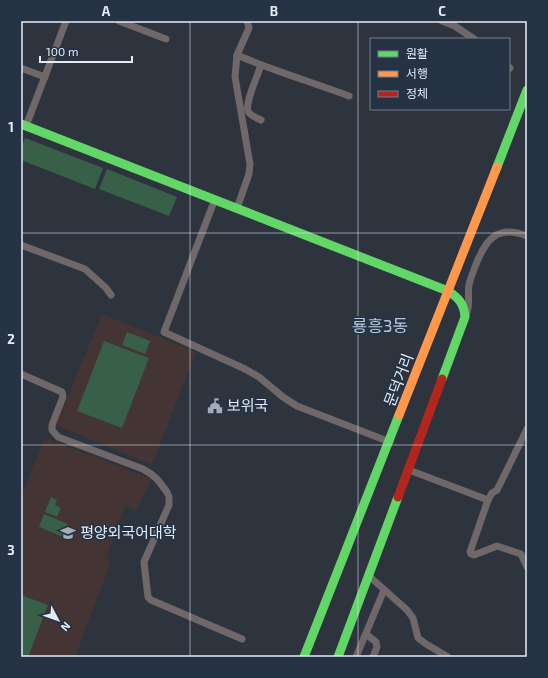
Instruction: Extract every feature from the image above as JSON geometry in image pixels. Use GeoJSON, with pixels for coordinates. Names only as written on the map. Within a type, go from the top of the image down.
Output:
{"type":"FeatureCollection","features":[{"type":"Feature","properties":{"kind":"street"},"geometry":{"type":"LineString","coordinates":[[66,21],[44,78],[23,125],[448,291],[458,297],[463,304],[465,317]]}},
{"type":"Feature","properties":{"kind":"street"},"geometry":{"type":"LineString","coordinates":[[119,21],[166,39]]}},
{"type":"Feature","properties":{"kind":"street"},"geometry":{"type":"LineString","coordinates":[[237,208],[249,174],[250,164],[235,77],[237,55],[249,28],[247,21]]}},
{"type":"Feature","properties":{"kind":"street"},"geometry":{"type":"LineString","coordinates":[[442,21],[455,26],[473,38]]}},
{"type":"Feature","properties":{"kind":"street"},"geometry":{"type":"LineString","coordinates":[[237,55],[290,76],[313,82],[350,96]]}},
{"type":"Feature","properties":{"kind":"street"},"geometry":{"type":"LineString","coordinates":[[261,65],[248,103],[248,111],[251,115],[261,120]]}},
{"type":"Feature","properties":{"kind":"street"},"geometry":{"type":"LineString","coordinates":[[21,68],[44,78]]}},
{"type":"Feature","properties":{"kind":"street","name":"문덕거리"},"geometry":{"type":"LineString","coordinates":[[304,657],[390,442],[527,90]]}},
{"type":"Feature","properties":{"kind":"street"},"geometry":{"type":"LineString","coordinates":[[215,199],[164,332],[245,369],[259,377],[274,391],[297,406],[390,442]]}},
{"type":"Feature","properties":{"kind":"street"},"geometry":{"type":"LineString","coordinates":[[338,657],[469,306],[469,285],[477,260],[485,244],[499,233],[514,231],[527,236]]}},
{"type":"Feature","properties":{"kind":"street"},"geometry":{"type":"LineString","coordinates":[[21,245],[85,270],[106,288],[111,295]]}},
{"type":"Feature","properties":{"kind":"street"},"geometry":{"type":"LineString","coordinates":[[21,374],[62,392],[63,397],[52,425],[52,430],[58,437],[143,469],[157,479],[167,492],[169,497],[169,505],[144,562],[148,597],[151,600],[242,639]]}},
{"type":"Feature","properties":{"kind":"street"},"geometry":{"type":"LineString","coordinates":[[527,429],[497,490],[492,492],[488,500],[470,552],[474,555],[500,546],[521,554],[527,567]]}},
{"type":"Feature","properties":{"kind":"street"},"geometry":{"type":"LineString","coordinates":[[409,470],[488,500]]}},
{"type":"Feature","properties":{"kind":"street"},"geometry":{"type":"LineString","coordinates":[[369,576],[407,610],[413,618],[418,638],[448,657]]}},
{"type":"Feature","properties":{"kind":"street"},"geometry":{"type":"LineString","coordinates":[[356,657],[384,590]]}},
{"type":"Feature","properties":{"kind":"street"},"geometry":{"type":"LineString","coordinates":[[366,634],[376,642],[377,647],[373,657]]}},
{"type":"Feature","properties":{"kind":"shaded area"},"geometry":{"type":"Polygon","coordinates":[[[102,314],[196,352],[152,465],[56,425],[102,314]]]}},
{"type":"Feature","properties":{"kind":"shaded area","name":"평양외국어대학"},"geometry":{"type":"Polygon","coordinates":[[[45,438],[152,479],[136,511],[125,506],[107,556],[110,564],[75,657],[21,657],[21,497],[45,438]]]}},
{"type":"Feature","properties":{"kind":"green space"},"geometry":{"type":"Polygon","coordinates":[[[25,138],[103,168],[95,189],[21,160],[21,149],[25,138]]]}},
{"type":"Feature","properties":{"kind":"green space"},"geometry":{"type":"Polygon","coordinates":[[[107,169],[177,197],[169,216],[99,189],[107,169]]]}},
{"type":"Feature","properties":{"kind":"green space"},"geometry":{"type":"Polygon","coordinates":[[[127,332],[150,341],[145,354],[122,345],[127,332]]]}},
{"type":"Feature","properties":{"kind":"green space"},"geometry":{"type":"Polygon","coordinates":[[[104,341],[149,358],[122,428],[77,411],[104,341]]]}},
{"type":"Feature","properties":{"kind":"green space"},"geometry":{"type":"Polygon","coordinates":[[[51,497],[57,500],[55,505],[61,508],[57,517],[45,512],[51,497]]]}},
{"type":"Feature","properties":{"kind":"green space"},"geometry":{"type":"Polygon","coordinates":[[[44,514],[68,524],[63,537],[39,527],[44,514]]]}},
{"type":"Feature","properties":{"kind":"green space"},"geometry":{"type":"Polygon","coordinates":[[[21,595],[48,605],[28,657],[21,657],[21,595]]]}},
{"type":"Feature","properties":{"kind":"traffic: fast"},"geometry":{"type":"LineString","coordinates":[[497,167],[527,90]]}},
{"type":"Feature","properties":{"kind":"traffic: fast"},"geometry":{"type":"LineString","coordinates":[[21,124],[448,291],[460,302],[465,317],[442,379]]}},
{"type":"Feature","properties":{"kind":"traffic: fast"},"geometry":{"type":"LineString","coordinates":[[304,657],[399,415]]}},
{"type":"Feature","properties":{"kind":"traffic: fast"},"geometry":{"type":"LineString","coordinates":[[338,657],[398,497]]}},
{"type":"Feature","properties":{"kind":"traffic: slow"},"geometry":{"type":"LineString","coordinates":[[399,415],[497,167]]}},
{"type":"Feature","properties":{"kind":"traffic: jam"},"geometry":{"type":"LineString","coordinates":[[398,497],[442,379]]}},
{"type":"Feature","properties":{"kind":"place","name":"보위국"},"geometry":{"type":"Point","coordinates":[215,406]}},
{"type":"Feature","properties":{"kind":"place","name":"평양외국어대학"},"geometry":{"type":"Point","coordinates":[68,533]}},
{"type":"Feature","properties":{"kind":"district","name":"룡흥3동"},"geometry":{"type":"Point","coordinates":[380,326]}}]}
